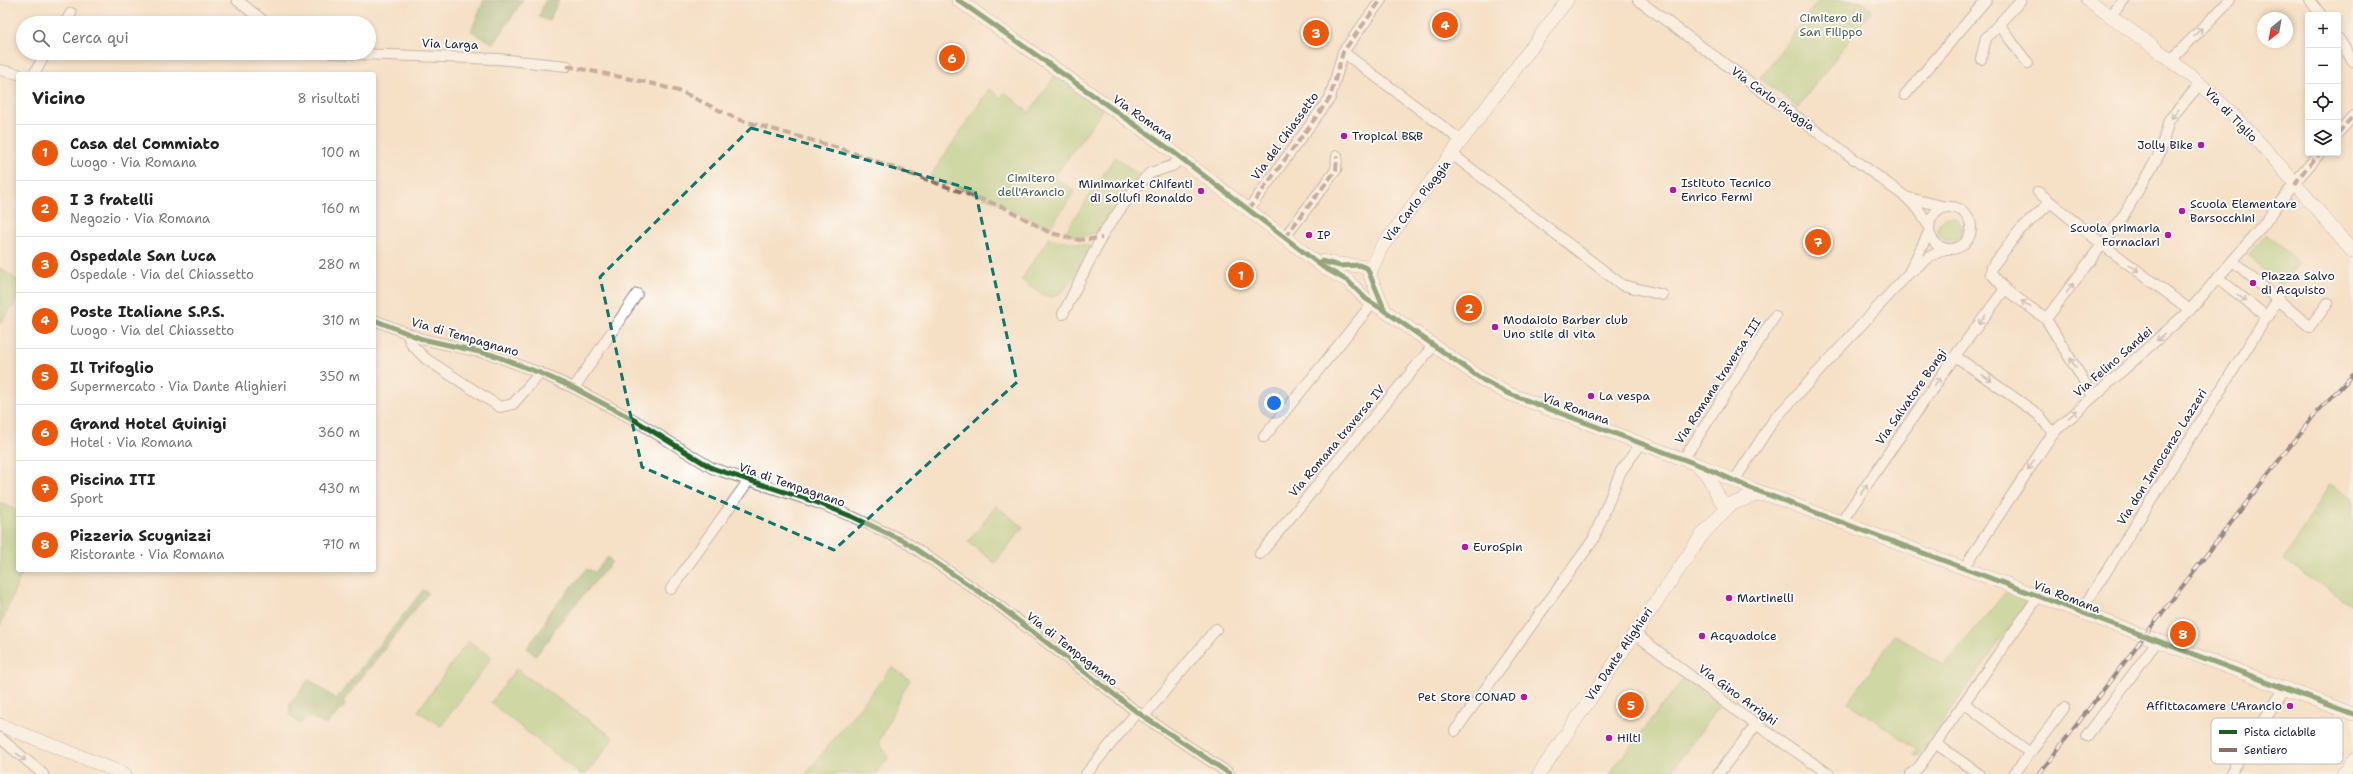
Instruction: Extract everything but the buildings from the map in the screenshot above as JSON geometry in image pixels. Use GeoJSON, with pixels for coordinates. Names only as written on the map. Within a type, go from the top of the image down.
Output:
{"type":"FeatureCollection","features":[{"type":"Feature","properties":{"kind":"main road","name":"Via Romana"},"geometry":{"type":"LineString","coordinates":[[958,0],[1182,158],[1323,267],[1351,283],[1372,304],[1385,311],[1483,380],[1507,393],[2080,613],[2158,640],[2353,714]]}},
{"type":"Feature","properties":{"kind":"main road","name":"Via Carlo Piaggia"},"geometry":{"type":"LineString","coordinates":[[1370,276],[1381,248],[1567,0]]}},
{"type":"Feature","properties":{"kind":"main road","name":"Via di Tiglio"},"geometry":{"type":"LineString","coordinates":[[2088,0],[2171,60],[2200,84],[2234,116],[2353,252]]}},
{"type":"Feature","properties":{"kind":"main road","name":"Via Carlo Piaggia"},"geometry":{"type":"LineString","coordinates":[[1357,265],[1381,248]]}},
{"type":"Feature","properties":{"kind":"main road","name":"Via Romana"},"geometry":{"type":"LineString","coordinates":[[1313,258],[1335,265],[1357,265],[1367,268],[1385,311]]}},
{"type":"Feature","properties":{"kind":"main road"},"geometry":{"type":"LineString","coordinates":[[1357,265],[1350,271],[1351,283],[1363,287],[1370,276]]}},
{"type":"Feature","properties":{"kind":"main road","name":"Via Romana"},"geometry":{"type":"LineString","coordinates":[[1697,466],[1709,476],[1722,503],[1734,503],[1754,494],[1775,496]]}},
{"type":"Feature","properties":{"kind":"main road"},"geometry":{"type":"LineString","coordinates":[[1717,494],[1723,482],[1734,481],[1741,490],[1734,503]]}},
{"type":"Feature","properties":{"kind":"main road","name":"Via Dante Alighieri"},"geometry":{"type":"LineString","coordinates":[[1702,535],[1717,494]]}},
{"type":"Feature","properties":{"kind":"main road","name":"Via Dante Alighieri"},"geometry":{"type":"LineString","coordinates":[[1539,774],[1702,535],[1734,503]]}},
{"type":"Feature","properties":{"kind":"main road"},"geometry":{"type":"LineString","coordinates":[[0,724],[125,774]]}},
{"type":"Feature","properties":{"kind":"main road"},"geometry":{"type":"LineString","coordinates":[[2343,774],[2353,760]]}},
{"type":"Feature","properties":{"kind":"street"},"geometry":{"type":"LineString","coordinates":[[236,0],[257,16]]}},
{"type":"Feature","properties":{"kind":"street","name":"Via del Chiassetto"},"geometry":{"type":"LineString","coordinates":[[1248,210],[1330,98],[1343,52],[1381,0]]}},
{"type":"Feature","properties":{"kind":"street","name":"Via Carlo Piaggia"},"geometry":{"type":"LineString","coordinates":[[1638,0],[1907,198],[1919,210],[1928,228]]}},
{"type":"Feature","properties":{"kind":"street"},"geometry":{"type":"LineString","coordinates":[[1905,95],[1986,0]]}},
{"type":"Feature","properties":{"kind":"street"},"geometry":{"type":"LineString","coordinates":[[1981,59],[1986,38],[2021,0]]}},
{"type":"Feature","properties":{"kind":"street"},"geometry":{"type":"LineString","coordinates":[[2110,16],[2124,0]]}},
{"type":"Feature","properties":{"kind":"street"},"geometry":{"type":"LineString","coordinates":[[2171,60],[2230,0]]}},
{"type":"Feature","properties":{"kind":"street"},"geometry":{"type":"LineString","coordinates":[[2316,8],[2324,0]]}},
{"type":"Feature","properties":{"kind":"street"},"geometry":{"type":"LineString","coordinates":[[1999,25],[2012,38],[2020,54],[2028,63]]}},
{"type":"Feature","properties":{"kind":"street"},"geometry":{"type":"LineString","coordinates":[[2341,43],[2353,61]]}},
{"type":"Feature","properties":{"kind":"street"},"geometry":{"type":"LineString","coordinates":[[1343,52],[1462,141]]}},
{"type":"Feature","properties":{"kind":"street","name":"Via Larga"},"geometry":{"type":"LineString","coordinates":[[376,55],[498,59],[567,66]]}},
{"type":"Feature","properties":{"kind":"street"},"geometry":{"type":"LineString","coordinates":[[35,72],[42,60]]}},
{"type":"Feature","properties":{"kind":"street"},"geometry":{"type":"LineString","coordinates":[[0,70],[16,74]]}},
{"type":"Feature","properties":{"kind":"street"},"geometry":{"type":"LineString","coordinates":[[2046,319],[2122,218],[2160,153],[2169,120],[2200,84]]}},
{"type":"Feature","properties":{"kind":"street"},"geometry":{"type":"LineString","coordinates":[[2341,130],[2353,116]]}},
{"type":"Feature","properties":{"kind":"street","name":"Via Carlo Piaggia"},"geometry":{"type":"LineString","coordinates":[[1452,154],[1622,285],[1663,295]]}},
{"type":"Feature","properties":{"kind":"street"},"geometry":{"type":"LineString","coordinates":[[1285,237],[1336,170],[1337,156]]}},
{"type":"Feature","properties":{"kind":"street","name":"Via Felino Sandei"},"geometry":{"type":"LineString","coordinates":[[1964,568],[2053,433],[2190,310],[2233,261],[2317,156]]}},
{"type":"Feature","properties":{"kind":"street"},"geometry":{"type":"LineString","coordinates":[[1063,314],[1104,232],[1135,189],[1150,174],[1172,166],[1182,158]]}},
{"type":"Feature","properties":{"kind":"street"},"geometry":{"type":"LineString","coordinates":[[2038,192],[2103,244],[2190,310]]}},
{"type":"Feature","properties":{"kind":"street","name":"Via Carlo Piaggia"},"geometry":{"type":"LineString","coordinates":[[1907,198],[1946,207]]}},
{"type":"Feature","properties":{"kind":"street"},"geometry":{"type":"LineString","coordinates":[[2051,202],[2020,230],[1992,267],[1991,273],[2005,289],[2046,319],[2094,396]]}},
{"type":"Feature","properties":{"kind":"street"},"geometry":{"type":"LineString","coordinates":[[1734,481],[1773,422],[1909,273],[1931,256],[1945,249],[1956,249],[1969,237],[1971,230],[1969,220],[1963,211],[1956,208],[1946,207],[1934,214],[1909,273]]}},
{"type":"Feature","properties":{"kind":"street"},"geometry":{"type":"LineString","coordinates":[[1928,228],[1934,243],[1945,249]]}},
{"type":"Feature","properties":{"kind":"street"},"geometry":{"type":"LineString","coordinates":[[2233,261],[2310,327],[2328,303]]}},
{"type":"Feature","properties":{"kind":"street"},"geometry":{"type":"LineString","coordinates":[[2218,278],[2267,317]]}},
{"type":"Feature","properties":{"kind":"street","name":"Via Salvatore Bongi"},"geometry":{"type":"LineString","coordinates":[[1842,521],[1955,356],[2005,289]]}},
{"type":"Feature","properties":{"kind":"street"},"geometry":{"type":"LineString","coordinates":[[574,388],[637,294]]}},
{"type":"Feature","properties":{"kind":"street","name":"Via don Innocenzo Lazzeri"},"geometry":{"type":"LineString","coordinates":[[2080,613],[2278,300]]}},
{"type":"Feature","properties":{"kind":"street"},"geometry":{"type":"LineString","coordinates":[[1264,437],[1372,304]]}},
{"type":"Feature","properties":{"kind":"street","name":"Via Romana traversa III"},"geometry":{"type":"LineString","coordinates":[[1683,460],[1776,316]]}},
{"type":"Feature","properties":{"kind":"street","name":"Via di Tempagnano"},"geometry":{"type":"LineString","coordinates":[[376,321],[407,334],[493,356],[540,373],[574,388],[636,421],[712,468],[825,505],[904,541],[994,602],[1140,714],[1223,772]]}},
{"type":"Feature","properties":{"kind":"street"},"geometry":{"type":"LineString","coordinates":[[407,334],[412,345],[426,359],[500,407],[513,404],[540,373]]}},
{"type":"Feature","properties":{"kind":"street","name":"Via Romana traversa IV"},"geometry":{"type":"LineString","coordinates":[[1260,554],[1433,346]]}},
{"type":"Feature","properties":{"kind":"street"},"geometry":{"type":"LineString","coordinates":[[1955,356],[2039,415],[2053,433]]}},
{"type":"Feature","properties":{"kind":"street"},"geometry":{"type":"LineString","coordinates":[[1455,731],[1593,540],[1621,471],[1641,444]]}},
{"type":"Feature","properties":{"kind":"street"},"geometry":{"type":"LineString","coordinates":[[671,589],[749,480]]}},
{"type":"Feature","properties":{"kind":"street"},"geometry":{"type":"LineString","coordinates":[[1911,774],[1964,703],[2038,597]]}},
{"type":"Feature","properties":{"kind":"street"},"geometry":{"type":"LineString","coordinates":[[1086,774],[1216,629]]}},
{"type":"Feature","properties":{"kind":"street","name":"Via Gino Arrighi"},"geometry":{"type":"LineString","coordinates":[[1634,633],[1756,725],[1830,774]]}},
{"type":"Feature","properties":{"kind":"street"},"geometry":{"type":"LineString","coordinates":[[2087,736],[2158,640]]}},
{"type":"Feature","properties":{"kind":"street"},"geometry":{"type":"LineString","coordinates":[[2266,718],[2285,688]]}},
{"type":"Feature","properties":{"kind":"street"},"geometry":{"type":"LineString","coordinates":[[1964,703],[2030,753]]}},
{"type":"Feature","properties":{"kind":"street"},"geometry":{"type":"LineString","coordinates":[[2014,774],[2064,708]]}},
{"type":"Feature","properties":{"kind":"street"},"geometry":{"type":"LineString","coordinates":[[1718,774],[1756,725]]}},
{"type":"Feature","properties":{"kind":"street"},"geometry":{"type":"LineString","coordinates":[[0,738],[43,774]]}},
{"type":"Feature","properties":{"kind":"street"},"geometry":{"type":"LineString","coordinates":[[1935,743],[1979,774]]}},
{"type":"Feature","properties":{"kind":"street"},"geometry":{"type":"LineString","coordinates":[[2230,774],[2236,764]]}},
{"type":"Feature","properties":{"kind":"highlighted area"},"geometry":{"type":"Polygon","coordinates":[[[751,128],[975,190],[1017,382],[834,550],[642,467],[600,277],[751,128]]]}},
{"type":"Feature","properties":{"kind":"green space"},"geometry":{"type":"Polygon","coordinates":[[[484,0],[523,0],[494,44],[471,31],[484,0]]]}},
{"type":"Feature","properties":{"kind":"green space"},"geometry":{"type":"Polygon","coordinates":[[[545,0],[559,0],[549,21],[539,17],[545,0]]]}},
{"type":"Feature","properties":{"kind":"green space","name":"Cimitero di San Filippo"},"geometry":{"type":"Polygon","coordinates":[[[1819,0],[1859,0],[1872,10],[1798,107],[1760,78],[1819,0]]]}},
{"type":"Feature","properties":{"kind":"green space","name":"Cimitero dell'Arancio"},"geometry":{"type":"Polygon","coordinates":[[[1056,74],[1103,110],[1054,177],[1075,191],[1049,229],[997,202],[930,177],[989,89],[1001,98],[1005,92],[1029,113],[1056,74]]]}},
{"type":"Feature","properties":{"kind":"green space"},"geometry":{"type":"Polygon","coordinates":[[[1115,157],[1139,175],[1097,232],[1081,237],[1064,234],[1115,157]]]}},
{"type":"Feature","properties":{"kind":"green space"},"geometry":{"type":"Polygon","coordinates":[[[1950,217],[1958,221],[1962,229],[1958,237],[1950,241],[1942,237],[1938,229],[1942,221],[1950,217]]]}},
{"type":"Feature","properties":{"kind":"green space"},"geometry":{"type":"Polygon","coordinates":[[[2266,234],[2299,263],[2281,285],[2248,255],[2266,234]]]}},
{"type":"Feature","properties":{"kind":"green space"},"geometry":{"type":"Polygon","coordinates":[[[1049,238],[1090,246],[1069,284],[1063,291],[1051,297],[1039,292],[1021,280],[1049,238]]]}},
{"type":"Feature","properties":{"kind":"green space"},"geometry":{"type":"Polygon","coordinates":[[[0,268],[16,280],[16,302],[0,324],[0,268]]]}},
{"type":"Feature","properties":{"kind":"green space"},"geometry":{"type":"Polygon","coordinates":[[[2330,484],[2353,498],[2353,605],[2284,560],[2330,484]]]}},
{"type":"Feature","properties":{"kind":"green space"},"geometry":{"type":"Polygon","coordinates":[[[0,503],[16,510],[16,572],[22,572],[0,626],[0,503]]]}},
{"type":"Feature","properties":{"kind":"green space"},"geometry":{"type":"Polygon","coordinates":[[[996,506],[1023,527],[995,563],[968,542],[996,506]]]}},
{"type":"Feature","properties":{"kind":"green space"},"geometry":{"type":"Polygon","coordinates":[[[608,557],[612,562],[555,628],[549,640],[535,656],[527,648],[544,625],[547,615],[587,569],[595,572],[608,557]]]}},
{"type":"Feature","properties":{"kind":"green space"},"geometry":{"type":"Polygon","coordinates":[[[423,590],[428,593],[342,703],[346,705],[326,725],[310,717],[299,724],[290,716],[289,705],[309,679],[336,699],[423,590]]]}},
{"type":"Feature","properties":{"kind":"green space"},"geometry":{"type":"Polygon","coordinates":[[[2006,592],[2022,597],[2025,605],[1918,756],[1913,755],[1917,749],[1848,702],[1870,672],[1894,634],[1944,666],[2006,592]]]}},
{"type":"Feature","properties":{"kind":"green space"},"geometry":{"type":"Polygon","coordinates":[[[468,641],[492,657],[441,726],[418,711],[468,641]]]}},
{"type":"Feature","properties":{"kind":"green space"},"geometry":{"type":"Polygon","coordinates":[[[892,667],[910,680],[897,702],[879,742],[888,758],[876,774],[806,774],[892,667]]]}},
{"type":"Feature","properties":{"kind":"green space"},"geometry":{"type":"Polygon","coordinates":[[[516,669],[614,738],[586,774],[580,774],[491,703],[516,669]]]}},
{"type":"Feature","properties":{"kind":"green space"},"geometry":{"type":"Polygon","coordinates":[[[1684,678],[1720,705],[1669,774],[1609,774],[1684,678]]]}},
{"type":"Feature","properties":{"kind":"railway"},"geometry":{"type":"LineString","coordinates":[[2039,774],[2316,413],[2353,375]]}},
{"type":"Feature","properties":{"kind":"marked path"},"geometry":{"type":"LineString","coordinates":[[1248,210],[1330,98],[1343,52],[1381,0]]}},
{"type":"Feature","properties":{"kind":"marked path"},"geometry":{"type":"LineString","coordinates":[[567,66],[650,83],[682,92],[737,119],[842,149],[1003,207],[1051,233],[1079,240],[1102,238]]}},
{"type":"Feature","properties":{"kind":"marked path"},"geometry":{"type":"LineString","coordinates":[[2341,130],[2353,116]]}},
{"type":"Feature","properties":{"kind":"marked path"},"geometry":{"type":"LineString","coordinates":[[1285,237],[1336,170],[1337,156]]}},
{"type":"Feature","properties":{"kind":"marked path"},"geometry":{"type":"LineString","coordinates":[[2295,185],[2300,176],[2317,156]]}},
{"type":"Feature","properties":{"kind":"cycle path"},"geometry":{"type":"LineString","coordinates":[[958,0],[1168,148],[1323,267],[1348,281],[1366,299],[1483,380],[1507,393],[1704,467],[1750,488],[2353,714]]}},
{"type":"Feature","properties":{"kind":"cycle path"},"geometry":{"type":"LineString","coordinates":[[1321,261],[1340,266],[1359,265],[1367,268],[1385,311]]}},
{"type":"Feature","properties":{"kind":"cycle path"},"geometry":{"type":"LineString","coordinates":[[376,321],[422,339],[493,355],[540,373],[574,388],[636,421],[712,468],[818,503],[853,517],[904,541],[994,602],[1137,712],[1230,774]]}},
{"type":"Feature","properties":{"kind":"place","name":"Poste Italiane S.P.S."},"geometry":{"type":"Point","coordinates":[1445,25]}},
{"type":"Feature","properties":{"kind":"place","name":"Ospedale San Luca"},"geometry":{"type":"Point","coordinates":[1316,33]}},
{"type":"Feature","properties":{"kind":"place","name":"Grand Hotel Guinigi"},"geometry":{"type":"Point","coordinates":[952,58]}},
{"type":"Feature","properties":{"kind":"place","name":"Tropical B&B"},"geometry":{"type":"Point","coordinates":[1344,136]}},
{"type":"Feature","properties":{"kind":"place","name":"Jolly Bike"},"geometry":{"type":"Point","coordinates":[2201,145]}},
{"type":"Feature","properties":{"kind":"place","name":"Istituto Tecnico Enrico Fermi"},"geometry":{"type":"Point","coordinates":[1673,190]}},
{"type":"Feature","properties":{"kind":"place","name":"Minimarket Chifenti di Sollufi Ronaldo"},"geometry":{"type":"Point","coordinates":[1201,191]}},
{"type":"Feature","properties":{"kind":"place","name":"Scuola Elementare Barsocchini"},"geometry":{"type":"Point","coordinates":[2182,211]}},
{"type":"Feature","properties":{"kind":"place","name":"IP"},"geometry":{"type":"Point","coordinates":[1309,235]}},
{"type":"Feature","properties":{"kind":"place","name":"Scuola primaria Fornaciari"},"geometry":{"type":"Point","coordinates":[2168,235]}},
{"type":"Feature","properties":{"kind":"place","name":"Piscina ITI"},"geometry":{"type":"Point","coordinates":[1818,242]}},
{"type":"Feature","properties":{"kind":"place","name":"Casa del Commiato"},"geometry":{"type":"Point","coordinates":[1241,275]}},
{"type":"Feature","properties":{"kind":"place","name":"Piazza Salvo di Acquisto"},"geometry":{"type":"Point","coordinates":[2253,283]}},
{"type":"Feature","properties":{"kind":"place","name":"I 3 fratelli"},"geometry":{"type":"Point","coordinates":[1469,308]}},
{"type":"Feature","properties":{"kind":"place","name":"Modaiolo Barber club Uno stile di vita"},"geometry":{"type":"Point","coordinates":[1495,327]}},
{"type":"Feature","properties":{"kind":"place","name":"La vespa"},"geometry":{"type":"Point","coordinates":[1591,396]}},
{"type":"Feature","properties":{"kind":"place","name":"EuroSpin"},"geometry":{"type":"Point","coordinates":[1465,547]}},
{"type":"Feature","properties":{"kind":"place","name":"Martinelli"},"geometry":{"type":"Point","coordinates":[1729,598]}},
{"type":"Feature","properties":{"kind":"place","name":"Pizzeria Scugnizzi"},"geometry":{"type":"Point","coordinates":[2183,634]}},
{"type":"Feature","properties":{"kind":"place","name":"Acquadolce"},"geometry":{"type":"Point","coordinates":[1702,636]}},
{"type":"Feature","properties":{"kind":"place","name":"Pet Store CONAD"},"geometry":{"type":"Point","coordinates":[1524,697]}},
{"type":"Feature","properties":{"kind":"place","name":"Il Trifoglio"},"geometry":{"type":"Point","coordinates":[1631,705]}},
{"type":"Feature","properties":{"kind":"place","name":"Affittacamere L'Arancio"},"geometry":{"type":"Point","coordinates":[2290,706]}},
{"type":"Feature","properties":{"kind":"place","name":"Hilti"},"geometry":{"type":"Point","coordinates":[1609,738]}}]}
